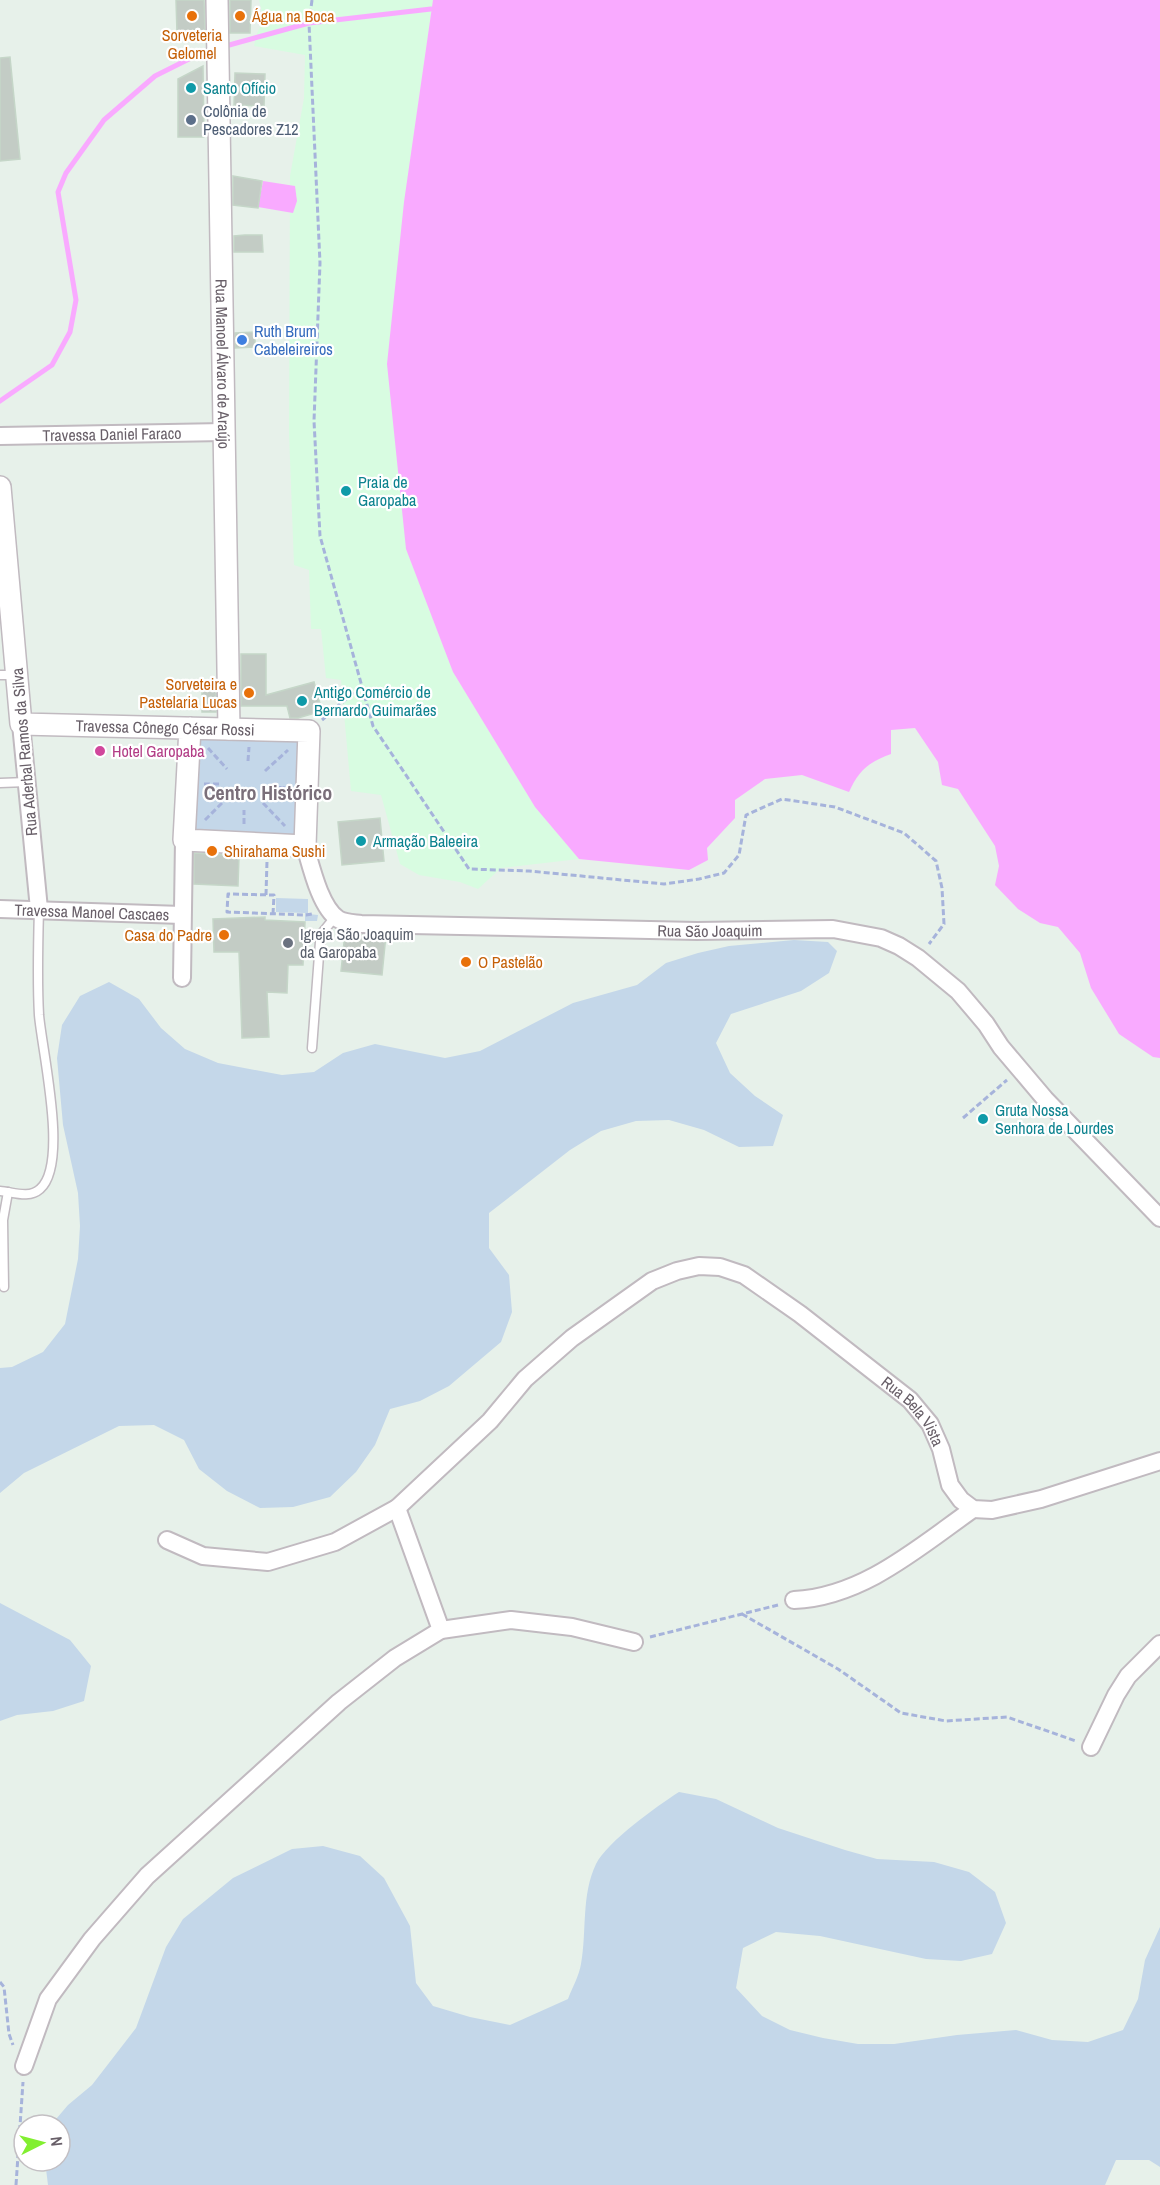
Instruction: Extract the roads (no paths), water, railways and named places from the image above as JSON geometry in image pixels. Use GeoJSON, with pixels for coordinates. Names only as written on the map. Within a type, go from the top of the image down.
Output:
{"type":"FeatureCollection","features":[{"type":"Feature","properties":{"kind":"street","name":"Rua Manoel Álvaro de Araújo"},"geometry":{"type":"LineString","coordinates":[[217,0],[229,729]]}},
{"type":"Feature","properties":{"kind":"street","name":"Travessa Daniel Faraco"},"geometry":{"type":"LineString","coordinates":[[0,436],[224,432]]}},
{"type":"Feature","properties":{"kind":"street","name":"Rua Aderbal Ramos da Silva"},"geometry":{"type":"LineString","coordinates":[[0,487],[9,675],[21,724],[39,909]]}},
{"type":"Feature","properties":{"kind":"street","name":"Travessa Cônego César Rossi"},"geometry":{"type":"LineString","coordinates":[[21,724],[309,731],[305,846]]}},
{"type":"Feature","properties":{"kind":"street"},"geometry":{"type":"LineString","coordinates":[[182,978],[184,840],[190,728]]}},
{"type":"Feature","properties":{"kind":"street"},"geometry":{"type":"LineString","coordinates":[[184,840],[305,846],[321,896],[335,917]]}},
{"type":"Feature","properties":{"kind":"street","name":"Travessa Manoel Cascaes"},"geometry":{"type":"LineString","coordinates":[[0,909],[182,915]]}},
{"type":"Feature","properties":{"kind":"street","name":"Rua São Joaquim"},"geometry":{"type":"LineString","coordinates":[[335,917],[361,924],[697,931],[761,928],[833,929],[881,938],[918,958],[958,992],[1020,1070],[1160,1218]]}},
{"type":"Feature","properties":{"kind":"street","name":"Rua Bela Vista"},"geometry":{"type":"LineString","coordinates":[[167,1540],[203,1556],[268,1562],[335,1542],[397,1508],[490,1421],[525,1379],[572,1338],[652,1281],[677,1271],[699,1266],[720,1267],[744,1275],[800,1314],[910,1400],[930,1424],[941,1449],[950,1485],[961,1500],[973,1509]]}},
{"type":"Feature","properties":{"kind":"street"},"geometry":{"type":"LineString","coordinates":[[794,1600],[820,1596],[859,1584],[884,1570],[973,1509],[992,1510],[1041,1499],[1160,1461]]}},
{"type":"Feature","properties":{"kind":"street"},"geometry":{"type":"LineString","coordinates":[[397,1508],[441,1630]]}},
{"type":"Feature","properties":{"kind":"street"},"geometry":{"type":"LineString","coordinates":[[24,2066],[48,1999],[92,1939],[147,1876],[339,1702],[395,1658],[441,1630],[512,1620],[572,1627],[634,1642]]}},
{"type":"Feature","properties":{"kind":"street"},"geometry":{"type":"LineString","coordinates":[[1091,1747],[1116,1695],[1128,1676],[1160,1644]]}},
{"type":"Feature","properties":{"kind":"lane"},"geometry":{"type":"LineString","coordinates":[[0,783],[27,783]]}},
{"type":"Feature","properties":{"kind":"lane"},"geometry":{"type":"LineString","coordinates":[[4,1287],[4,1192],[26,1194],[41,1188],[49,1174],[52,1156],[54,1134],[42,1042],[38,986],[39,909]]}},
{"type":"Feature","properties":{"kind":"lane"},"geometry":{"type":"LineString","coordinates":[[312,1048],[320,942],[322,933],[335,917]]}},
{"type":"Feature","properties":{"kind":"waterway"},"geometry":{"type":"LineString","coordinates":[[222,47],[309,23],[431,9]]}},
{"type":"Feature","properties":{"kind":"waterway"},"geometry":{"type":"LineString","coordinates":[[0,401],[52,365],[70,332],[76,300],[58,192],[66,173],[104,120],[155,76],[201,53],[213,50]]}},
{"type":"Feature","properties":{"kind":"place","name":"Sorveteria Gelomel"},"geometry":{"type":"Point","coordinates":[192,16]}},
{"type":"Feature","properties":{"kind":"place","name":"Água na Boca"},"geometry":{"type":"Point","coordinates":[240,16]}},
{"type":"Feature","properties":{"kind":"place","name":"Santo Ofício"},"geometry":{"type":"Point","coordinates":[191,88]}},
{"type":"Feature","properties":{"kind":"place","name":"Colônia de Pescadores Z12"},"geometry":{"type":"Point","coordinates":[191,120]}},
{"type":"Feature","properties":{"kind":"place","name":"Ruth Brum Cabeleireiros"},"geometry":{"type":"Point","coordinates":[242,340]}},
{"type":"Feature","properties":{"kind":"place","name":"Praia de Garopaba"},"geometry":{"type":"Point","coordinates":[346,491]}},
{"type":"Feature","properties":{"kind":"place","name":"Sorveteira e Pastelaria Lucas"},"geometry":{"type":"Point","coordinates":[249,693]}},
{"type":"Feature","properties":{"kind":"place","name":"Antigo Comércio de Bernardo Guimarães"},"geometry":{"type":"Point","coordinates":[302,701]}},
{"type":"Feature","properties":{"kind":"place","name":"Hotel Garopaba"},"geometry":{"type":"Point","coordinates":[100,751]}},
{"type":"Feature","properties":{"kind":"place","name":"Armação Baleeira"},"geometry":{"type":"Point","coordinates":[361,841]}},
{"type":"Feature","properties":{"kind":"place","name":"Shirahama Sushi"},"geometry":{"type":"Point","coordinates":[212,851]}},
{"type":"Feature","properties":{"kind":"place","name":"Casa do Padre"},"geometry":{"type":"Point","coordinates":[224,935]}},
{"type":"Feature","properties":{"kind":"place","name":"Igreja São Joaquim da Garopaba"},"geometry":{"type":"Point","coordinates":[288,943]}},
{"type":"Feature","properties":{"kind":"place","name":"O Pastelão"},"geometry":{"type":"Point","coordinates":[466,962]}},
{"type":"Feature","properties":{"kind":"place","name":"Gruta Nossa Senhora de Lourdes"},"geometry":{"type":"Point","coordinates":[983,1119]}},
{"type":"Feature","properties":{"kind":"district","name":"Centro Histórico"},"geometry":{"type":"Point","coordinates":[268,792]}}]}
